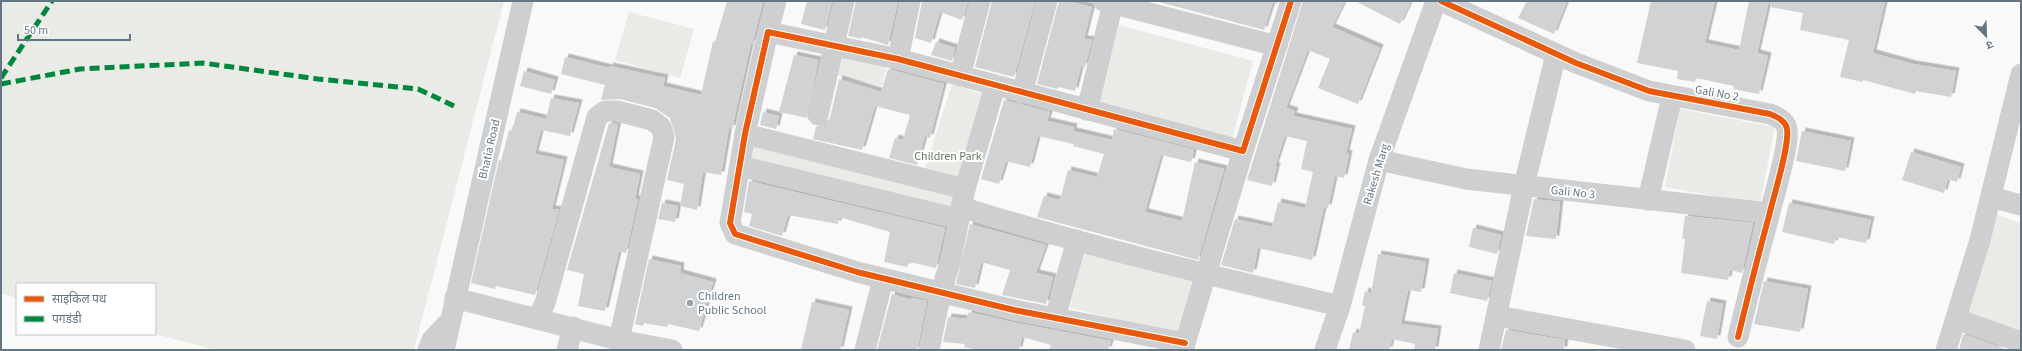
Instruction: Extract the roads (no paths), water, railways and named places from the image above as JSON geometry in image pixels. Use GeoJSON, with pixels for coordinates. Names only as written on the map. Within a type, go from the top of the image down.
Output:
{"type":"FeatureCollection","features":[{"type":"Feature","properties":{"kind":"street","name":"Bhatia Road"},"geometry":{"type":"LineString","coordinates":[[444,350],[523,1]]}},
{"type":"Feature","properties":{"kind":"street"},"geometry":{"type":"LineString","coordinates":[[776,1],[745,134],[730,223],[735,234],[883,279],[1014,310],[1184,346],[1243,151],[1291,1]]}},
{"type":"Feature","properties":{"kind":"street"},"geometry":{"type":"LineString","coordinates":[[818,115],[844,1]]}},
{"type":"Feature","properties":{"kind":"street"},"geometry":{"type":"LineString","coordinates":[[898,59],[910,1]]}},
{"type":"Feature","properties":{"kind":"street"},"geometry":{"type":"LineString","coordinates":[[960,76],[980,1]]}},
{"type":"Feature","properties":{"kind":"street"},"geometry":{"type":"LineString","coordinates":[[1022,93],[1047,1]]}},
{"type":"Feature","properties":{"kind":"street","name":"Rakesh Marg"},"geometry":{"type":"LineString","coordinates":[[1324,350],[1340,306],[1379,160],[1436,1]]}},
{"type":"Feature","properties":{"kind":"street","name":"Gali No 2"},"geometry":{"type":"LineString","coordinates":[[1442,1],[1556,54],[1649,91],[1672,97],[1770,114],[1779,117],[1785,123],[1787,130],[1786,142],[1775,198],[1769,213],[1738,336]]}},
{"type":"Feature","properties":{"kind":"street"},"geometry":{"type":"LineString","coordinates":[[1087,110],[1108,2],[1277,46]]}},
{"type":"Feature","properties":{"kind":"street"},"geometry":{"type":"LineString","coordinates":[[768,32],[898,59],[1243,151]]}},
{"type":"Feature","properties":{"kind":"street"},"geometry":{"type":"LineString","coordinates":[[1489,350],[1524,186],[1556,54]]}},
{"type":"Feature","properties":{"kind":"street"},"geometry":{"type":"LineString","coordinates":[[1946,350],[1980,240],[2021,74]]}},
{"type":"Feature","properties":{"kind":"street"},"geometry":{"type":"LineString","coordinates":[[929,350],[941,292],[951,259],[962,205],[995,86]]}},
{"type":"Feature","properties":{"kind":"street"},"geometry":{"type":"LineString","coordinates":[[1648,200],[1672,97]]}},
{"type":"Feature","properties":{"kind":"street"},"geometry":{"type":"LineString","coordinates":[[538,318],[545,303],[597,118],[605,111],[617,111],[652,120],[661,127],[664,137],[619,340]]}},
{"type":"Feature","properties":{"kind":"street"},"geometry":{"type":"LineString","coordinates":[[745,134],[962,205],[1077,240],[1207,274],[1340,306]]}},
{"type":"Feature","properties":{"kind":"street","name":"Gali No 3"},"geometry":{"type":"LineString","coordinates":[[1379,160],[1466,179],[1769,213]]}},
{"type":"Feature","properties":{"kind":"street"},"geometry":{"type":"LineString","coordinates":[[740,166],[962,205]]}},
{"type":"Feature","properties":{"kind":"street"},"geometry":{"type":"LineString","coordinates":[[1991,197],[2021,205]]}},
{"type":"Feature","properties":{"kind":"street"},"geometry":{"type":"LineString","coordinates":[[1055,318],[1077,240]]}},
{"type":"Feature","properties":{"kind":"street"},"geometry":{"type":"LineString","coordinates":[[865,350],[883,279]]}},
{"type":"Feature","properties":{"kind":"street"},"geometry":{"type":"LineString","coordinates":[[455,298],[538,318],[619,340],[672,350]]}},
{"type":"Feature","properties":{"kind":"street"},"geometry":{"type":"LineString","coordinates":[[1497,316],[1685,350]]}},
{"type":"Feature","properties":{"kind":"street"},"geometry":{"type":"LineString","coordinates":[[1956,319],[2021,342]]}},
{"type":"Feature","properties":{"kind":"street"},"geometry":{"type":"LineString","coordinates":[[428,350],[432,340],[450,321]]}},
{"type":"Feature","properties":{"kind":"street"},"geometry":{"type":"LineString","coordinates":[[566,350],[573,327]]}},
{"type":"Feature","properties":{"kind":"place","name":"Children Public School"},"geometry":{"type":"Point","coordinates":[690,303]}},
{"type":"Feature","properties":{"kind":"park label","name":"Children Park"},"geometry":{"type":"Point","coordinates":[948,156]}}]}
